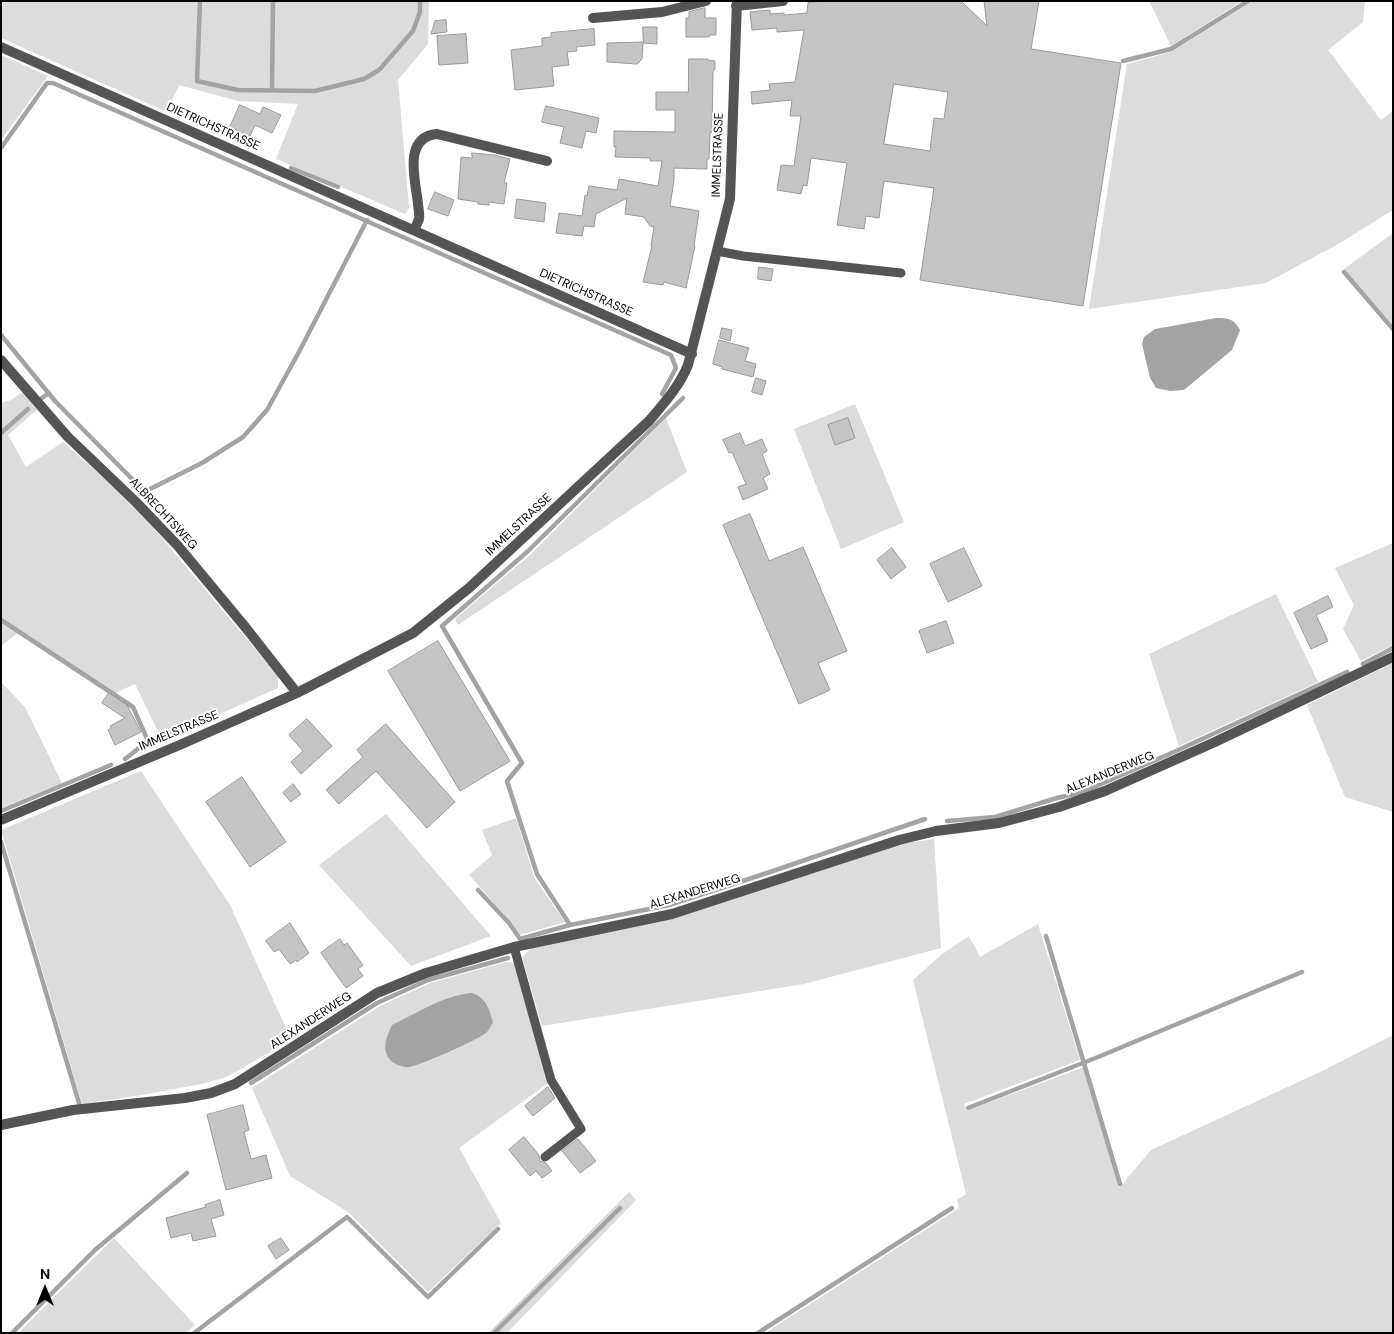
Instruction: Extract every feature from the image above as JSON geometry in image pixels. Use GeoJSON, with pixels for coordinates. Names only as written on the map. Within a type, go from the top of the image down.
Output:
{"type":"FeatureCollection","features":[{"type":"Feature","properties":{"kind":"street"},"geometry":{"type":"LineString","coordinates":[[593,18],[662,12],[706,1]]}},
{"type":"Feature","properties":{"kind":"street"},"geometry":{"type":"LineString","coordinates":[[736,4],[783,1]]}},
{"type":"Feature","properties":{"kind":"street","name":"IMMELSTRASSE"},"geometry":{"type":"LineString","coordinates":[[1,820],[182,744],[297,693],[413,633],[455,600],[649,421],[682,380],[692,354],[730,199],[736,4]]}},
{"type":"Feature","properties":{"kind":"street","name":"DIETRICHSTRASSE"},"geometry":{"type":"LineString","coordinates":[[1,46],[692,354]]}},
{"type":"Feature","properties":{"kind":"street"},"geometry":{"type":"LineString","coordinates":[[414,230],[420,218],[414,152],[420,141],[427,135],[437,134],[547,161]]}},
{"type":"Feature","properties":{"kind":"street","name":"ALBRECHTSWEG"},"geometry":{"type":"LineString","coordinates":[[1,360],[67,436],[136,502],[178,546],[297,693]]}},
{"type":"Feature","properties":{"kind":"street","name":"ALEXANDERWEG"},"geometry":{"type":"LineString","coordinates":[[1,1125],[72,1110],[185,1098],[211,1093],[235,1084],[377,993],[426,973],[514,947],[672,914],[899,840],[936,831],[999,823],[1105,792],[1393,657]]}},
{"type":"Feature","properties":{"kind":"lane"},"geometry":{"type":"LineString","coordinates":[[717,251],[743,256],[901,274]]}},
{"type":"Feature","properties":{"kind":"lane"},"geometry":{"type":"LineString","coordinates":[[514,947],[551,1080],[581,1129],[545,1157]]}},
{"type":"Feature","properties":{"kind":"shaded area"},"geometry":{"type":"Polygon","coordinates":[[[1,1],[429,1],[428,44],[398,80],[409,208],[405,214],[276,159],[298,104],[238,101],[179,85],[167,112],[1,38],[1,1]]]}},
{"type":"Feature","properties":{"kind":"shaded area"},"geometry":{"type":"Polygon","coordinates":[[[1149,1],[1242,1],[1171,46],[1149,1]]]}},
{"type":"Feature","properties":{"kind":"shaded area"},"geometry":{"type":"Polygon","coordinates":[[[1253,1],[1365,1],[1363,22],[1328,50],[1381,120],[1393,111],[1393,210],[1340,243],[1266,283],[1089,309],[1127,64],[1171,52],[1253,1]]]}},
{"type":"Feature","properties":{"kind":"shaded area"},"geometry":{"type":"Polygon","coordinates":[[[1,55],[48,76],[1,140],[1,55]]]}},
{"type":"Feature","properties":{"kind":"shaded area"},"geometry":{"type":"Polygon","coordinates":[[[1393,233],[1393,325],[1344,269],[1393,233]]]}},
{"type":"Feature","properties":{"kind":"shaded area"},"geometry":{"type":"Polygon","coordinates":[[[1216,318],[1231,320],[1236,323],[1240,330],[1232,350],[1184,390],[1170,391],[1156,388],[1150,378],[1142,344],[1144,337],[1155,329],[1216,318]]]}},
{"type":"Feature","properties":{"kind":"shaded area"},"geometry":{"type":"Polygon","coordinates":[[[22,392],[38,409],[8,435],[26,467],[63,442],[134,505],[278,676],[278,688],[162,740],[135,684],[113,694],[18,633],[1,646],[1,403],[11,400],[22,392]]]}},
{"type":"Feature","properties":{"kind":"shaded area"},"geometry":{"type":"Polygon","coordinates":[[[855,404],[904,522],[841,549],[794,429],[855,404]]]}},
{"type":"Feature","properties":{"kind":"shaded area"},"geometry":{"type":"Polygon","coordinates":[[[666,418],[687,472],[458,625],[455,619],[531,554],[666,418]]]}},
{"type":"Feature","properties":{"kind":"shaded area"},"geometry":{"type":"Polygon","coordinates":[[[1393,543],[1393,645],[1361,661],[1343,629],[1354,605],[1335,568],[1393,543]]]}},
{"type":"Feature","properties":{"kind":"shaded area"},"geometry":{"type":"Polygon","coordinates":[[[1276,594],[1318,682],[1179,746],[1149,654],[1276,594]]]}},
{"type":"Feature","properties":{"kind":"shaded area"},"geometry":{"type":"Polygon","coordinates":[[[1393,663],[1393,812],[1345,797],[1307,705],[1393,663]]]}},
{"type":"Feature","properties":{"kind":"shaded area"},"geometry":{"type":"Polygon","coordinates":[[[1,682],[25,707],[62,783],[1,808],[1,682]]]}},
{"type":"Feature","properties":{"kind":"shaded area"},"geometry":{"type":"Polygon","coordinates":[[[141,771],[230,905],[291,1039],[226,1077],[206,1083],[142,1095],[82,1104],[1,830],[141,771]]]}},
{"type":"Feature","properties":{"kind":"shaded area"},"geometry":{"type":"Polygon","coordinates":[[[386,814],[491,936],[411,966],[319,865],[386,814]]]}},
{"type":"Feature","properties":{"kind":"shaded area"},"geometry":{"type":"Polygon","coordinates":[[[516,818],[535,879],[565,922],[520,935],[511,922],[469,875],[492,855],[482,830],[516,818]]]}},
{"type":"Feature","properties":{"kind":"shaded area"},"geometry":{"type":"Polygon","coordinates":[[[934,839],[941,948],[804,984],[542,1026],[522,957],[534,946],[582,938],[899,844],[934,839]]]}},
{"type":"Feature","properties":{"kind":"shaded area"},"geometry":{"type":"Polygon","coordinates":[[[1038,924],[1080,1060],[964,1104],[966,1111],[1084,1067],[1119,1188],[1151,1150],[1320,1072],[1393,1035],[1393,1333],[765,1333],[959,1208],[957,1200],[966,1194],[913,980],[941,955],[969,936],[980,957],[1038,924]]]}},
{"type":"Feature","properties":{"kind":"shaded area"},"geometry":{"type":"Polygon","coordinates":[[[506,962],[515,963],[547,1084],[459,1148],[501,1223],[428,1292],[348,1212],[290,1176],[252,1088],[380,1006],[430,983],[506,962]]]}},
{"type":"Feature","properties":{"kind":"shaded area"},"geometry":{"type":"Polygon","coordinates":[[[472,993],[484,1001],[490,1012],[493,1022],[487,1032],[462,1046],[415,1065],[403,1067],[390,1059],[387,1055],[386,1045],[392,1025],[451,997],[472,993]]]}},
{"type":"Feature","properties":{"kind":"shaded area"},"geometry":{"type":"Polygon","coordinates":[[[629,1192],[636,1200],[507,1333],[488,1333],[629,1192]]]}},
{"type":"Feature","properties":{"kind":"shaded area"},"geometry":{"type":"Polygon","coordinates":[[[114,1238],[195,1325],[186,1333],[19,1333],[22,1329],[114,1238]]]}},
{"type":"Feature","properties":{"kind":"building"},"geometry":{"type":"Polygon","coordinates":[[[824,1],[961,1],[987,26],[984,1],[1039,1],[1031,49],[1121,63],[1083,306],[920,280],[934,188],[884,181],[879,218],[866,216],[864,229],[837,225],[847,163],[811,158],[807,186],[803,185],[801,194],[777,190],[781,165],[794,166],[801,116],[790,116],[792,100],[752,104],[751,92],[770,90],[769,84],[795,82],[804,30],[777,32],[777,28],[752,30],[750,12],[770,10],[770,14],[784,13],[784,15],[807,13],[808,3],[824,1]],[[894,84],[884,144],[930,151],[934,118],[944,119],[948,92],[894,84]]]}},
{"type":"Feature","properties":{"kind":"building"},"geometry":{"type":"Polygon","coordinates":[[[705,8],[705,18],[716,18],[716,35],[709,35],[709,37],[686,37],[686,18],[689,18],[689,12],[705,8]]]}},
{"type":"Feature","properties":{"kind":"building"},"geometry":{"type":"Polygon","coordinates":[[[446,20],[447,32],[431,34],[435,21],[446,20]]]}},
{"type":"Feature","properties":{"kind":"building"},"geometry":{"type":"Polygon","coordinates":[[[643,27],[657,27],[657,44],[643,43],[642,59],[637,64],[607,62],[607,43],[643,42],[643,27]]]}},
{"type":"Feature","properties":{"kind":"building"},"geometry":{"type":"Polygon","coordinates":[[[594,29],[595,45],[576,47],[577,51],[567,52],[569,65],[552,67],[554,86],[515,90],[511,50],[542,46],[542,38],[551,37],[551,33],[594,29]]]}},
{"type":"Feature","properties":{"kind":"building"},"geometry":{"type":"Polygon","coordinates":[[[466,34],[468,63],[439,65],[437,36],[466,34]]]}},
{"type":"Feature","properties":{"kind":"building"},"geometry":{"type":"Polygon","coordinates":[[[689,59],[715,61],[715,69],[713,71],[712,132],[710,132],[707,169],[674,168],[670,206],[699,211],[695,246],[686,288],[664,282],[663,285],[643,282],[652,246],[654,227],[650,226],[644,217],[625,214],[627,198],[596,214],[594,227],[584,226],[582,236],[556,233],[559,213],[582,216],[585,195],[587,196],[589,186],[617,190],[619,179],[658,186],[662,161],[650,161],[650,158],[615,157],[614,131],[675,132],[675,110],[656,110],[656,92],[688,92],[689,59]]]}},
{"type":"Feature","properties":{"kind":"building"},"geometry":{"type":"Polygon","coordinates":[[[240,105],[260,114],[263,107],[281,115],[272,133],[255,125],[250,136],[230,127],[240,105]]]}},
{"type":"Feature","properties":{"kind":"building"},"geometry":{"type":"Polygon","coordinates":[[[546,106],[599,118],[596,133],[586,131],[582,148],[560,143],[564,127],[542,122],[546,106]]]}},
{"type":"Feature","properties":{"kind":"building"},"geometry":{"type":"Polygon","coordinates":[[[472,153],[510,159],[504,183],[507,183],[504,204],[489,202],[489,205],[478,204],[478,202],[458,199],[461,157],[472,158],[472,153]]]}},
{"type":"Feature","properties":{"kind":"building"},"geometry":{"type":"Polygon","coordinates":[[[435,192],[454,200],[448,216],[428,209],[435,192]]]}},
{"type":"Feature","properties":{"kind":"building"},"geometry":{"type":"Polygon","coordinates":[[[517,199],[546,203],[544,222],[515,218],[517,199]]]}},
{"type":"Feature","properties":{"kind":"building"},"geometry":{"type":"Polygon","coordinates":[[[759,267],[773,269],[771,281],[758,279],[759,267]]]}},
{"type":"Feature","properties":{"kind":"building"},"geometry":{"type":"Polygon","coordinates":[[[722,328],[732,330],[730,341],[720,338],[722,328]]]}},
{"type":"Feature","properties":{"kind":"building"},"geometry":{"type":"Polygon","coordinates":[[[719,340],[749,348],[745,361],[756,364],[753,377],[722,369],[722,367],[713,364],[719,340]]]}},
{"type":"Feature","properties":{"kind":"building"},"geometry":{"type":"Polygon","coordinates":[[[756,378],[766,381],[762,395],[752,392],[756,378]]]}},
{"type":"Feature","properties":{"kind":"building"},"geometry":{"type":"Polygon","coordinates":[[[848,418],[855,438],[835,445],[828,425],[848,418]]]}},
{"type":"Feature","properties":{"kind":"building"},"geometry":{"type":"Polygon","coordinates":[[[740,433],[745,446],[762,439],[767,451],[762,454],[770,474],[763,478],[768,489],[743,500],[738,487],[746,484],[732,452],[729,453],[723,440],[740,433]]]}},
{"type":"Feature","properties":{"kind":"building"},"geometry":{"type":"Polygon","coordinates":[[[750,514],[769,561],[803,547],[847,651],[818,663],[830,690],[799,704],[723,525],[750,514]]]}},
{"type":"Feature","properties":{"kind":"building"},"geometry":{"type":"Polygon","coordinates":[[[892,548],[906,567],[891,579],[877,560],[892,548]]]}},
{"type":"Feature","properties":{"kind":"building"},"geometry":{"type":"Polygon","coordinates":[[[964,548],[982,586],[948,602],[930,564],[964,548]]]}},
{"type":"Feature","properties":{"kind":"building"},"geometry":{"type":"Polygon","coordinates":[[[1328,596],[1333,607],[1316,615],[1328,641],[1311,649],[1294,613],[1328,596]]]}},
{"type":"Feature","properties":{"kind":"building"},"geometry":{"type":"Polygon","coordinates":[[[946,621],[954,643],[927,653],[919,631],[946,621]]]}},
{"type":"Feature","properties":{"kind":"building"},"geometry":{"type":"Polygon","coordinates":[[[438,641],[510,761],[460,791],[388,671],[438,641]]]}},
{"type":"Feature","properties":{"kind":"building"},"geometry":{"type":"Polygon","coordinates":[[[109,693],[127,705],[141,732],[115,745],[108,730],[111,728],[110,726],[125,718],[102,703],[109,693]]]}},
{"type":"Feature","properties":{"kind":"building"},"geometry":{"type":"Polygon","coordinates":[[[307,719],[332,746],[301,774],[291,762],[303,751],[289,735],[307,719]]]}},
{"type":"Feature","properties":{"kind":"building"},"geometry":{"type":"Polygon","coordinates":[[[386,724],[455,802],[427,828],[376,771],[339,804],[326,790],[363,757],[357,750],[386,724]]]}},
{"type":"Feature","properties":{"kind":"building"},"geometry":{"type":"Polygon","coordinates":[[[242,777],[286,842],[250,867],[206,802],[242,777]]]}},
{"type":"Feature","properties":{"kind":"building"},"geometry":{"type":"Polygon","coordinates":[[[293,784],[301,794],[291,802],[283,793],[293,784]]]}},
{"type":"Feature","properties":{"kind":"building"},"geometry":{"type":"Polygon","coordinates":[[[290,923],[309,953],[297,962],[296,960],[290,964],[279,949],[274,952],[266,941],[290,923]]]}},
{"type":"Feature","properties":{"kind":"building"},"geometry":{"type":"Polygon","coordinates":[[[340,939],[344,945],[347,943],[363,965],[358,969],[363,976],[346,988],[321,953],[340,939]]]}},
{"type":"Feature","properties":{"kind":"building"},"geometry":{"type":"Polygon","coordinates":[[[548,1087],[555,1098],[533,1116],[525,1106],[548,1087]]]}},
{"type":"Feature","properties":{"kind":"building"},"geometry":{"type":"Polygon","coordinates":[[[243,1105],[249,1130],[244,1132],[251,1159],[266,1155],[272,1178],[226,1190],[207,1115],[243,1105]]]}},
{"type":"Feature","properties":{"kind":"building"},"geometry":{"type":"Polygon","coordinates":[[[524,1137],[539,1155],[540,1161],[546,1163],[552,1171],[542,1178],[536,1171],[530,1176],[509,1150],[524,1137]]]}},
{"type":"Feature","properties":{"kind":"building"},"geometry":{"type":"Polygon","coordinates":[[[578,1139],[596,1161],[580,1173],[562,1151],[578,1139]]]}},
{"type":"Feature","properties":{"kind":"building"},"geometry":{"type":"Polygon","coordinates":[[[220,1200],[224,1215],[211,1219],[216,1236],[193,1241],[191,1233],[171,1238],[166,1218],[206,1207],[205,1205],[220,1200]]]}},
{"type":"Feature","properties":{"kind":"building"},"geometry":{"type":"Polygon","coordinates":[[[281,1238],[289,1250],[276,1259],[268,1246],[281,1238]]]}},
{"type":"Feature","properties":{"kind":"waterway"},"geometry":{"type":"LineString","coordinates":[[200,1],[197,81],[238,90],[315,91],[364,79],[379,70],[413,31],[420,12],[420,1]]}},
{"type":"Feature","properties":{"kind":"waterway"},"geometry":{"type":"LineString","coordinates":[[272,90],[273,1]]}},
{"type":"Feature","properties":{"kind":"waterway"},"geometry":{"type":"LineString","coordinates":[[1123,61],[1171,49],[1248,1]]}},
{"type":"Feature","properties":{"kind":"waterway"},"geometry":{"type":"LineString","coordinates":[[1,148],[47,83],[53,83],[671,355],[676,368],[662,394]]}},
{"type":"Feature","properties":{"kind":"waterway"},"geometry":{"type":"LineString","coordinates":[[291,168],[338,187]]}},
{"type":"Feature","properties":{"kind":"waterway"},"geometry":{"type":"LineString","coordinates":[[1,335],[55,401],[138,485],[144,490],[148,490],[202,463],[243,437],[267,410],[367,220]]}},
{"type":"Feature","properties":{"kind":"waterway"},"geometry":{"type":"LineString","coordinates":[[1344,272],[1393,329]]}},
{"type":"Feature","properties":{"kind":"waterway"},"geometry":{"type":"LineString","coordinates":[[42,398],[49,393]]}},
{"type":"Feature","properties":{"kind":"waterway"},"geometry":{"type":"LineString","coordinates":[[570,925],[537,874],[507,781],[522,763],[442,626],[527,552],[683,398]]}},
{"type":"Feature","properties":{"kind":"waterway"},"geometry":{"type":"LineString","coordinates":[[1,433],[28,409]]}},
{"type":"Feature","properties":{"kind":"waterway"},"geometry":{"type":"LineString","coordinates":[[1,620],[133,707],[148,741],[125,759]]}},
{"type":"Feature","properties":{"kind":"waterway"},"geometry":{"type":"LineString","coordinates":[[1363,664],[1393,648]]}},
{"type":"Feature","properties":{"kind":"waterway"},"geometry":{"type":"LineString","coordinates":[[947,821],[995,817],[1083,792],[1347,672]]}},
{"type":"Feature","properties":{"kind":"waterway"},"geometry":{"type":"LineString","coordinates":[[1,811],[111,765]]}},
{"type":"Feature","properties":{"kind":"waterway"},"geometry":{"type":"LineString","coordinates":[[478,890],[509,923],[520,939],[570,925],[669,905],[925,819]]}},
{"type":"Feature","properties":{"kind":"waterway"},"geometry":{"type":"LineString","coordinates":[[1,842],[79,1103]]}},
{"type":"Feature","properties":{"kind":"waterway"},"geometry":{"type":"LineString","coordinates":[[1046,936],[1120,1184]]}},
{"type":"Feature","properties":{"kind":"waterway"},"geometry":{"type":"LineString","coordinates":[[251,1083],[377,1003],[428,980],[508,958]]}},
{"type":"Feature","properties":{"kind":"waterway"},"geometry":{"type":"LineString","coordinates":[[968,1108],[1098,1057],[1302,972]]}},
{"type":"Feature","properties":{"kind":"waterway"},"geometry":{"type":"LineString","coordinates":[[12,1333],[95,1250],[187,1173]]}},
{"type":"Feature","properties":{"kind":"waterway"},"geometry":{"type":"LineString","coordinates":[[494,1333],[620,1208]]}},
{"type":"Feature","properties":{"kind":"waterway"},"geometry":{"type":"LineString","coordinates":[[758,1333],[952,1208]]}},
{"type":"Feature","properties":{"kind":"waterway"},"geometry":{"type":"LineString","coordinates":[[194,1333],[347,1217],[428,1297],[498,1229]]}}]}
